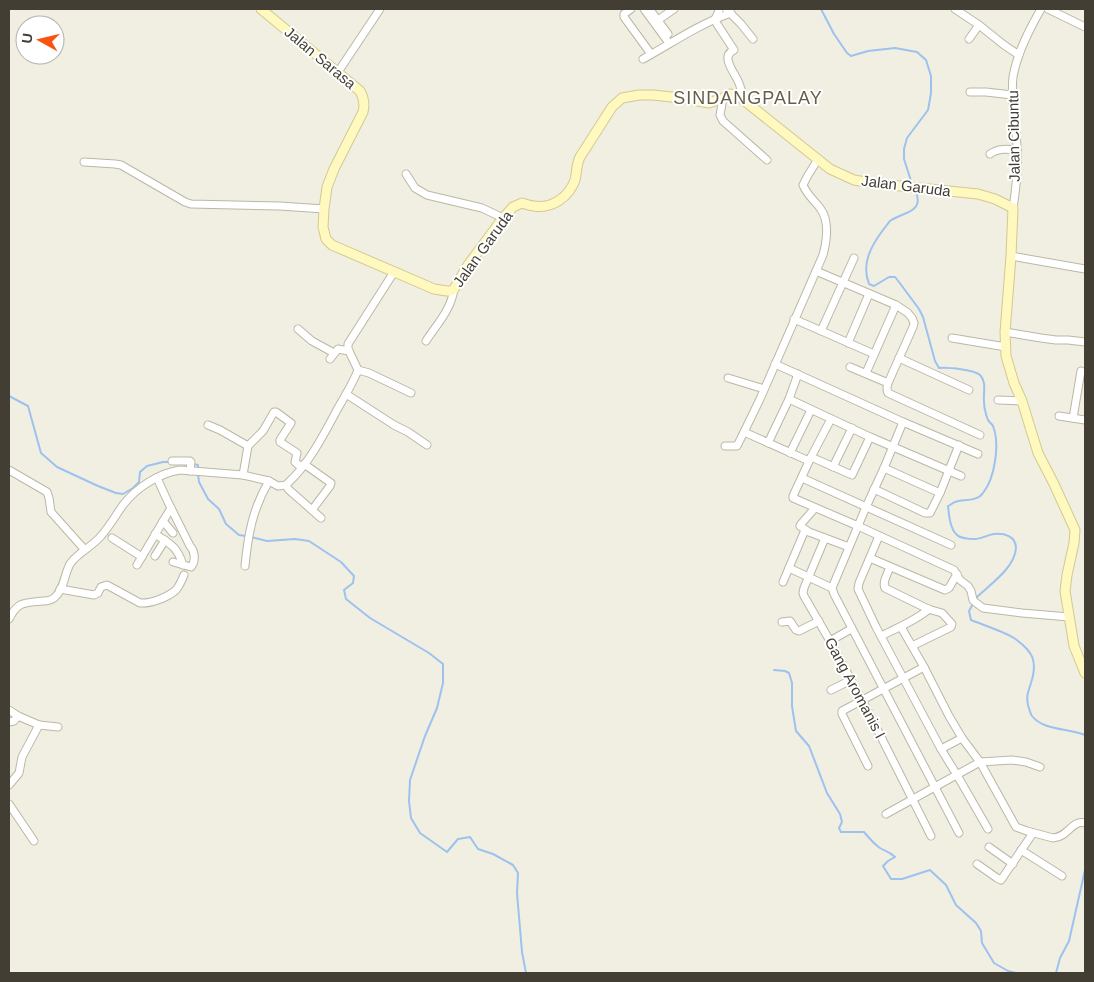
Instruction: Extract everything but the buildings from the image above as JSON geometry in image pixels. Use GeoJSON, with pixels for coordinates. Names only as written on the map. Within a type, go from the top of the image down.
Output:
{"type":"FeatureCollection","features":[{"type":"Feature","properties":{"kind":"street","name":"Jalan Sarasa"},"geometry":{"type":"LineString","coordinates":[[261,9],[338,72],[360,91],[363,96],[365,106],[363,112],[327,187],[324,209],[324,234],[328,243],[394,272]]}},
{"type":"Feature","properties":{"kind":"street"},"geometry":{"type":"LineString","coordinates":[[338,72],[380,9]]}},
{"type":"Feature","properties":{"kind":"street"},"geometry":{"type":"LineString","coordinates":[[631,9],[624,14],[624,17],[651,54]]}},
{"type":"Feature","properties":{"kind":"street"},"geometry":{"type":"LineString","coordinates":[[644,9],[671,42]]}},
{"type":"Feature","properties":{"kind":"street"},"geometry":{"type":"LineString","coordinates":[[649,9],[671,42]]}},
{"type":"Feature","properties":{"kind":"street"},"geometry":{"type":"LineString","coordinates":[[658,20],[674,9]]}},
{"type":"Feature","properties":{"kind":"street"},"geometry":{"type":"LineString","coordinates":[[718,9],[719,11],[715,19],[718,28],[734,50],[729,52],[727,56],[731,70],[739,82],[744,100]]}},
{"type":"Feature","properties":{"kind":"street"},"geometry":{"type":"LineString","coordinates":[[955,9],[1019,54]]}},
{"type":"Feature","properties":{"kind":"street","name":"Jalan Cibuntu"},"geometry":{"type":"LineString","coordinates":[[1013,208],[1017,150],[1012,95],[1014,76],[1019,54],[1041,9]]}},
{"type":"Feature","properties":{"kind":"street"},"geometry":{"type":"LineString","coordinates":[[1048,9],[1085,27]]}},
{"type":"Feature","properties":{"kind":"street"},"geometry":{"type":"LineString","coordinates":[[643,59],[728,11],[742,24],[753,39]]}},
{"type":"Feature","properties":{"kind":"street"},"geometry":{"type":"LineString","coordinates":[[969,39],[979,25]]}},
{"type":"Feature","properties":{"kind":"street"},"geometry":{"type":"LineString","coordinates":[[970,92],[1012,95]]}},
{"type":"Feature","properties":{"kind":"street","name":"Jalan Garuda"},"geometry":{"type":"LineString","coordinates":[[394,272],[434,289],[447,292],[454,289],[468,265],[513,207],[522,203],[543,207],[567,195],[575,180],[580,157],[612,107],[622,98],[639,95],[681,98],[709,104],[729,94],[737,95],[830,170],[854,180],[971,193],[989,197],[1013,208]]}},
{"type":"Feature","properties":{"kind":"street"},"geometry":{"type":"LineString","coordinates":[[723,98],[720,115],[723,121],[767,160]]}},
{"type":"Feature","properties":{"kind":"street"},"geometry":{"type":"LineString","coordinates":[[990,154],[993,151],[1017,150]]}},
{"type":"Feature","properties":{"kind":"street"},"geometry":{"type":"LineString","coordinates":[[725,446],[737,446],[823,255],[827,230],[825,220],[821,209],[806,192],[803,185],[818,159]]}},
{"type":"Feature","properties":{"kind":"street"},"geometry":{"type":"LineString","coordinates":[[84,162],[121,165],[191,204],[324,209]]}},
{"type":"Feature","properties":{"kind":"street"},"geometry":{"type":"LineString","coordinates":[[406,174],[415,188],[427,195],[482,208],[503,218]]}},
{"type":"Feature","properties":{"kind":"street"},"geometry":{"type":"LineString","coordinates":[[1013,208],[1005,332],[1009,367],[1038,453],[1075,530],[1074,543],[1066,574],[1066,584],[1074,646],[1085,673]]}},
{"type":"Feature","properties":{"kind":"street"},"geometry":{"type":"LineString","coordinates":[[1011,256],[1085,269]]}},
{"type":"Feature","properties":{"kind":"street"},"geometry":{"type":"LineString","coordinates":[[821,331],[854,258]]}},
{"type":"Feature","properties":{"kind":"street"},"geometry":{"type":"LineString","coordinates":[[816,271],[896,305],[908,313],[912,318],[914,327],[898,358],[886,388],[888,393],[980,435]]}},
{"type":"Feature","properties":{"kind":"street"},"geometry":{"type":"LineString","coordinates":[[394,272],[348,346],[358,370],[369,373],[411,393]]}},
{"type":"Feature","properties":{"kind":"street"},"geometry":{"type":"LineString","coordinates":[[426,341],[448,309],[453,298],[454,289]]}},
{"type":"Feature","properties":{"kind":"street"},"geometry":{"type":"LineString","coordinates":[[848,343],[869,294]]}},
{"type":"Feature","properties":{"kind":"street"},"geometry":{"type":"LineString","coordinates":[[866,374],[896,305]]}},
{"type":"Feature","properties":{"kind":"street"},"geometry":{"type":"LineString","coordinates":[[794,319],[874,354]]}},
{"type":"Feature","properties":{"kind":"street"},"geometry":{"type":"LineString","coordinates":[[298,330],[332,356],[339,349],[349,351]]}},
{"type":"Feature","properties":{"kind":"street"},"geometry":{"type":"LineString","coordinates":[[1005,332],[1048,339],[1085,342]]}},
{"type":"Feature","properties":{"kind":"street"},"geometry":{"type":"LineString","coordinates":[[952,338],[1006,347]]}},
{"type":"Feature","properties":{"kind":"street"},"geometry":{"type":"LineString","coordinates":[[898,358],[969,390]]}},
{"type":"Feature","properties":{"kind":"street"},"geometry":{"type":"LineString","coordinates":[[775,364],[978,454]]}},
{"type":"Feature","properties":{"kind":"street"},"geometry":{"type":"LineString","coordinates":[[850,367],[888,383]]}},
{"type":"Feature","properties":{"kind":"street"},"geometry":{"type":"LineString","coordinates":[[9,617],[19,605],[54,598],[70,565],[101,536],[129,498],[141,488],[170,471],[191,468],[243,475],[270,481],[278,486],[286,485],[303,466],[321,440],[358,370]]}},
{"type":"Feature","properties":{"kind":"street"},"geometry":{"type":"LineString","coordinates":[[1073,418],[1081,371]]}},
{"type":"Feature","properties":{"kind":"street"},"geometry":{"type":"LineString","coordinates":[[768,443],[789,399],[798,374]]}},
{"type":"Feature","properties":{"kind":"street"},"geometry":{"type":"LineString","coordinates":[[728,378],[764,389]]}},
{"type":"Feature","properties":{"kind":"street"},"geometry":{"type":"LineString","coordinates":[[346,394],[427,445]]}},
{"type":"Feature","properties":{"kind":"street"},"geometry":{"type":"LineString","coordinates":[[789,399],[870,437],[961,476]]}},
{"type":"Feature","properties":{"kind":"street"},"geometry":{"type":"LineString","coordinates":[[998,400],[1022,401]]}},
{"type":"Feature","properties":{"kind":"street"},"geometry":{"type":"LineString","coordinates":[[790,453],[811,410]]}},
{"type":"Feature","properties":{"kind":"street"},"geometry":{"type":"LineString","coordinates":[[243,475],[248,446],[262,431],[274,412],[276,412],[291,423],[280,442],[297,453],[295,462],[331,483],[312,510]]}},
{"type":"Feature","properties":{"kind":"street"},"geometry":{"type":"LineString","coordinates":[[1059,416],[1085,420]]}},
{"type":"Feature","properties":{"kind":"street"},"geometry":{"type":"LineString","coordinates":[[832,419],[810,459],[792,498],[954,570],[960,580],[971,590],[973,600],[983,608],[1069,617]]}},
{"type":"Feature","properties":{"kind":"street"},"geometry":{"type":"LineString","coordinates":[[903,422],[832,588],[851,628],[959,833]]}},
{"type":"Feature","properties":{"kind":"street"},"geometry":{"type":"LineString","coordinates":[[208,425],[248,446]]}},
{"type":"Feature","properties":{"kind":"street"},"geometry":{"type":"LineString","coordinates":[[833,467],[852,428]]}},
{"type":"Feature","properties":{"kind":"street"},"geometry":{"type":"LineString","coordinates":[[744,432],[790,453],[852,475],[870,437]]}},
{"type":"Feature","properties":{"kind":"street"},"geometry":{"type":"LineString","coordinates":[[874,489],[929,514],[932,512],[950,471],[959,445]]}},
{"type":"Feature","properties":{"kind":"street"},"geometry":{"type":"LineString","coordinates":[[172,462],[188,460],[191,468]]}},
{"type":"Feature","properties":{"kind":"street"},"geometry":{"type":"LineString","coordinates":[[884,468],[940,493]]}},
{"type":"Feature","properties":{"kind":"street"},"geometry":{"type":"LineString","coordinates":[[9,470],[47,492],[51,512],[85,550]]}},
{"type":"Feature","properties":{"kind":"street"},"geometry":{"type":"LineString","coordinates":[[157,478],[170,508],[194,551],[193,566],[173,562]]}},
{"type":"Feature","properties":{"kind":"street"},"geometry":{"type":"LineString","coordinates":[[802,478],[951,545]]}},
{"type":"Feature","properties":{"kind":"street"},"geometry":{"type":"LineString","coordinates":[[246,566],[250,526],[260,499],[270,481]]}},
{"type":"Feature","properties":{"kind":"street"},"geometry":{"type":"LineString","coordinates":[[286,485],[288,489],[321,518]]}},
{"type":"Feature","properties":{"kind":"street"},"geometry":{"type":"LineString","coordinates":[[137,565],[170,508]]}},
{"type":"Feature","properties":{"kind":"street"},"geometry":{"type":"LineString","coordinates":[[815,508],[800,525],[801,527],[848,547]]}},
{"type":"Feature","properties":{"kind":"street"},"geometry":{"type":"LineString","coordinates":[[163,521],[173,533]]}},
{"type":"Feature","properties":{"kind":"street"},"geometry":{"type":"LineString","coordinates":[[783,582],[805,530]]}},
{"type":"Feature","properties":{"kind":"street"},"geometry":{"type":"LineString","coordinates":[[155,534],[175,548],[183,565]]}},
{"type":"Feature","properties":{"kind":"street"},"geometry":{"type":"LineString","coordinates":[[879,536],[859,582],[858,589],[941,749],[988,829]]}},
{"type":"Feature","properties":{"kind":"street"},"geometry":{"type":"LineString","coordinates":[[112,538],[142,557]]}},
{"type":"Feature","properties":{"kind":"street","name":"Gang Aromanis I"},"geometry":{"type":"LineString","coordinates":[[825,538],[803,593],[851,680],[932,836]]}},
{"type":"Feature","properties":{"kind":"street"},"geometry":{"type":"LineString","coordinates":[[155,556],[165,540]]}},
{"type":"Feature","properties":{"kind":"street"},"geometry":{"type":"LineString","coordinates":[[870,558],[947,590],[957,574]]}},
{"type":"Feature","properties":{"kind":"street"},"geometry":{"type":"LineString","coordinates":[[890,567],[884,582],[885,588],[929,609],[942,613],[952,626],[912,646]]}},
{"type":"Feature","properties":{"kind":"street"},"geometry":{"type":"LineString","coordinates":[[789,568],[832,588]]}},
{"type":"Feature","properties":{"kind":"street"},"geometry":{"type":"LineString","coordinates":[[60,589],[94,595],[98,593],[101,587],[107,586],[140,603],[147,603],[173,592],[184,575]]}},
{"type":"Feature","properties":{"kind":"street"},"geometry":{"type":"LineString","coordinates":[[881,636],[929,609]]}},
{"type":"Feature","properties":{"kind":"street"},"geometry":{"type":"LineString","coordinates":[[782,622],[790,620],[798,631],[819,621]]}},
{"type":"Feature","properties":{"kind":"street"},"geometry":{"type":"LineString","coordinates":[[901,626],[949,716],[962,738],[980,762],[1016,827],[1056,838],[1066,833],[1077,822],[1085,823]]}},
{"type":"Feature","properties":{"kind":"street"},"geometry":{"type":"LineString","coordinates":[[830,641],[851,628]]}},
{"type":"Feature","properties":{"kind":"street"},"geometry":{"type":"LineString","coordinates":[[868,766],[841,713],[861,700],[924,667]]}},
{"type":"Feature","properties":{"kind":"street"},"geometry":{"type":"LineString","coordinates":[[831,690],[851,680]]}},
{"type":"Feature","properties":{"kind":"street"},"geometry":{"type":"LineString","coordinates":[[9,710],[39,725],[58,727]]}},
{"type":"Feature","properties":{"kind":"street"},"geometry":{"type":"LineString","coordinates":[[9,722],[14,721],[18,716]]}},
{"type":"Feature","properties":{"kind":"street"},"geometry":{"type":"LineString","coordinates":[[10,781],[19,773],[22,757],[39,725]]}},
{"type":"Feature","properties":{"kind":"street"},"geometry":{"type":"LineString","coordinates":[[941,749],[962,738]]}},
{"type":"Feature","properties":{"kind":"street"},"geometry":{"type":"LineString","coordinates":[[886,814],[980,762],[1012,760],[1040,767]]}},
{"type":"Feature","properties":{"kind":"street"},"geometry":{"type":"LineString","coordinates":[[9,804],[34,841]]}},
{"type":"Feature","properties":{"kind":"street"},"geometry":{"type":"LineString","coordinates":[[977,864],[1001,880],[1033,833]]}},
{"type":"Feature","properties":{"kind":"street"},"geometry":{"type":"LineString","coordinates":[[989,848],[1012,864]]}},
{"type":"Feature","properties":{"kind":"street"},"geometry":{"type":"LineString","coordinates":[[1022,850],[1062,876]]}},
{"type":"Feature","properties":{"kind":"waterway"},"geometry":{"type":"LineString","coordinates":[[821,9],[834,34],[851,56],[868,51],[895,48],[917,52],[926,60],[931,76],[928,110],[907,138],[904,149],[904,159],[912,184]]}},
{"type":"Feature","properties":{"kind":"waterway"},"geometry":{"type":"LineString","coordinates":[[915,190],[918,198],[915,208],[890,221],[871,249],[867,262],[867,277],[869,284],[874,286],[889,277],[895,277],[899,282],[923,317],[935,361],[939,368],[955,368],[973,372],[982,378],[985,411],[988,420],[993,426],[996,442],[995,461],[991,479],[983,493],[977,498],[955,502],[948,506],[949,518],[951,526],[958,536],[975,539],[1002,534],[1012,538],[1016,548],[1015,555],[1006,569],[976,598]]}},
{"type":"Feature","properties":{"kind":"waterway"},"geometry":{"type":"LineString","coordinates":[[9,396],[28,406],[41,453],[57,467],[98,486],[123,494],[139,482],[140,472],[147,466],[171,462]]}},
{"type":"Feature","properties":{"kind":"waterway"},"geometry":{"type":"LineString","coordinates":[[193,464],[198,465],[198,470]]}},
{"type":"Feature","properties":{"kind":"waterway"},"geometry":{"type":"LineString","coordinates":[[198,474],[199,482],[208,499],[219,509],[226,524],[239,535],[246,536]]}},
{"type":"Feature","properties":{"kind":"waterway"},"geometry":{"type":"LineString","coordinates":[[251,537],[267,541],[295,539],[309,541],[341,562],[354,576],[353,583],[344,590],[346,599],[370,618],[429,653],[443,664],[443,683],[437,708],[410,780],[409,801],[411,818],[420,833],[447,852],[458,839],[470,837],[478,849],[493,854],[513,865],[518,873],[517,893],[522,952],[526,973]]}},
{"type":"Feature","properties":{"kind":"waterway"},"geometry":{"type":"LineString","coordinates":[[974,602],[969,611],[971,620],[1014,638],[1030,652],[1034,669],[1027,699],[1032,716],[1037,721],[1050,727],[1085,735]]}},
{"type":"Feature","properties":{"kind":"waterway"},"geometry":{"type":"LineString","coordinates":[[774,670],[789,673],[792,683],[792,706],[796,731],[809,746],[827,793],[840,814],[842,822],[839,828],[841,832],[864,832],[878,846],[895,857],[883,866],[891,879],[902,879],[930,870],[946,885],[956,905],[976,923],[981,931],[982,943],[994,963],[1016,973]]}},
{"type":"Feature","properties":{"kind":"waterway"},"geometry":{"type":"LineString","coordinates":[[1056,973],[1060,958],[1069,941],[1085,870]]}},
{"type":"Feature","properties":{"kind":"district","name":"SINDANGPALAY"},"geometry":{"type":"Point","coordinates":[748,98]}}]}
